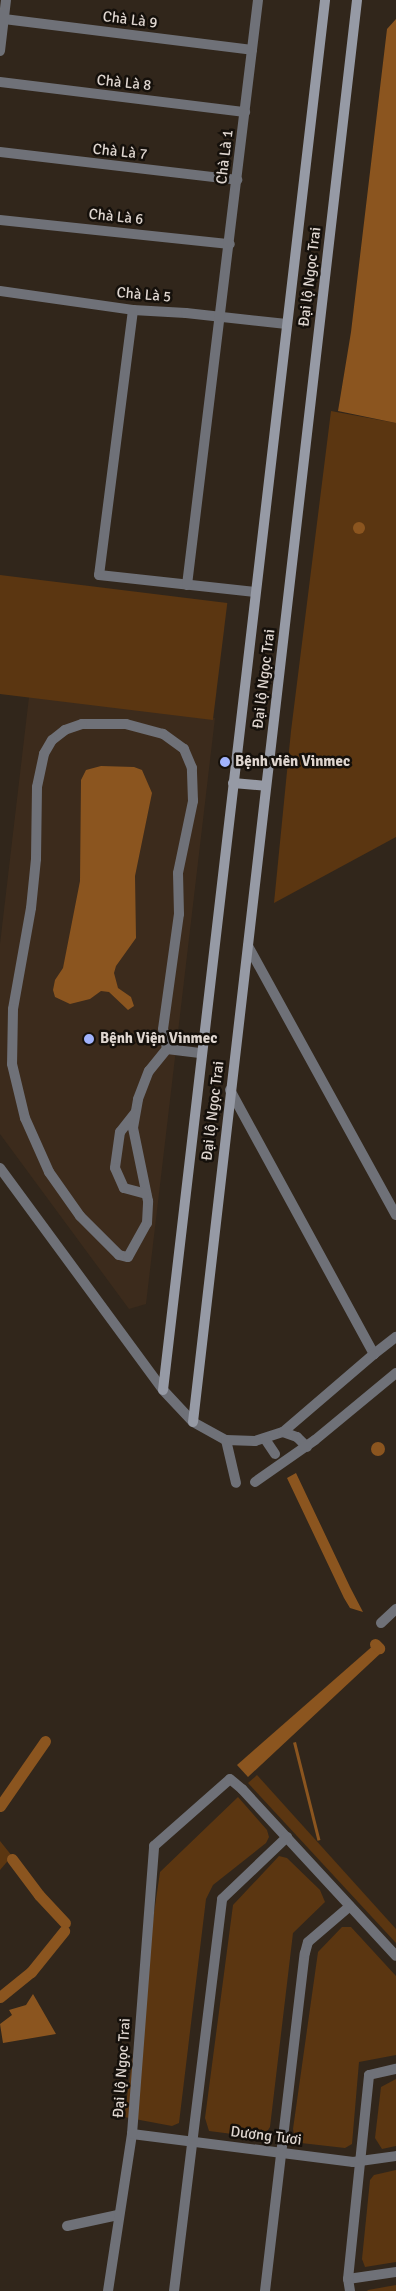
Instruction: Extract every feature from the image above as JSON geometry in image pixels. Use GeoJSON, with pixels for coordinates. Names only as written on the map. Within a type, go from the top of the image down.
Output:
{"type":"FeatureCollection","features":[{"type":"Feature","properties":{"kind":"main road","name":"Đại lộ Ngọc Trai"},"geometry":{"type":"LineString","coordinates":[[163,1390],[325,0]]}},
{"type":"Feature","properties":{"kind":"main road","name":"Đại lộ Ngọc Trai"},"geometry":{"type":"LineString","coordinates":[[193,1422],[357,0]]}},
{"type":"Feature","properties":{"kind":"main road"},"geometry":{"type":"LineString","coordinates":[[233,783],[266,786]]}},
{"type":"Feature","properties":{"kind":"street"},"geometry":{"type":"LineString","coordinates":[[0,51],[6,0]]}},
{"type":"Feature","properties":{"kind":"street","name":"Chà Là 1"},"geometry":{"type":"LineString","coordinates":[[187,585],[230,244],[258,0]]}},
{"type":"Feature","properties":{"kind":"street","name":"Chà Là 9"},"geometry":{"type":"LineString","coordinates":[[4,19],[252,50]]}},
{"type":"Feature","properties":{"kind":"street","name":"Chà Là 8"},"geometry":{"type":"LineString","coordinates":[[0,82],[245,112]]}},
{"type":"Feature","properties":{"kind":"street","name":"Chà Là 7"},"geometry":{"type":"LineString","coordinates":[[0,152],[237,180]]}},
{"type":"Feature","properties":{"kind":"street","name":"Chà Là 6"},"geometry":{"type":"LineString","coordinates":[[0,220],[230,244]]}},
{"type":"Feature","properties":{"kind":"street","name":"Chà Là 5"},"geometry":{"type":"LineString","coordinates":[[0,290],[133,310],[220,316],[286,324]]}},
{"type":"Feature","properties":{"kind":"street"},"geometry":{"type":"LineString","coordinates":[[133,310],[99,575],[255,592]]}},
{"type":"Feature","properties":{"kind":"street"},"geometry":{"type":"LineString","coordinates":[[82,724],[126,724],[163,734],[184,749],[192,768],[193,801],[178,872],[180,914],[162,1029],[166,1049],[149,1071],[135,1113],[133,1128],[146,1194],[147,1223],[138,1244],[128,1257],[119,1255],[80,1216],[49,1172],[25,1118],[12,1064],[13,1009],[36,859],[37,787],[42,762],[52,740],[65,730],[82,724]]}},
{"type":"Feature","properties":{"kind":"street"},"geometry":{"type":"LineString","coordinates":[[248,946],[396,1215]]}},
{"type":"Feature","properties":{"kind":"street"},"geometry":{"type":"LineString","coordinates":[[166,1049],[202,1053]]}},
{"type":"Feature","properties":{"kind":"street"},"geometry":{"type":"LineString","coordinates":[[230,1090],[337,1296],[374,1354]]}},
{"type":"Feature","properties":{"kind":"street"},"geometry":{"type":"LineString","coordinates":[[135,1113],[120,1132],[116,1168],[124,1188],[146,1194]]}},
{"type":"Feature","properties":{"kind":"street"},"geometry":{"type":"LineString","coordinates":[[0,1168],[163,1390],[193,1422],[226,1440],[265,1439],[283,1432],[396,1337]]}},
{"type":"Feature","properties":{"kind":"street"},"geometry":{"type":"LineString","coordinates":[[255,1482],[307,1446],[396,1373]]}},
{"type":"Feature","properties":{"kind":"street"},"geometry":{"type":"LineString","coordinates":[[283,1432],[297,1437],[307,1446]]}},
{"type":"Feature","properties":{"kind":"street"},"geometry":{"type":"LineString","coordinates":[[265,1439],[276,1454]]}},
{"type":"Feature","properties":{"kind":"street"},"geometry":{"type":"LineString","coordinates":[[226,1440],[236,1483]]}},
{"type":"Feature","properties":{"kind":"street"},"geometry":{"type":"LineString","coordinates":[[381,1623],[396,1610]]}},
{"type":"Feature","properties":{"kind":"street","name":"Đại lộ Ngọc Trai"},"geometry":{"type":"LineString","coordinates":[[108,2291],[118,2215],[132,2134],[154,1846],[230,1779],[242,1789],[287,1837]]}},
{"type":"Feature","properties":{"kind":"street"},"geometry":{"type":"LineString","coordinates":[[174,2291],[222,1899],[287,1837],[396,1956]]}},
{"type":"Feature","properties":{"kind":"street"},"geometry":{"type":"LineString","coordinates":[[265,2291],[308,1942],[350,1906]]}},
{"type":"Feature","properties":{"kind":"street"},"geometry":{"type":"LineString","coordinates":[[350,2291],[348,2279],[369,2076],[396,2070]]}},
{"type":"Feature","properties":{"kind":"street","name":"Dương Tươi"},"geometry":{"type":"LineString","coordinates":[[132,2134],[361,2162],[396,2156]]}},
{"type":"Feature","properties":{"kind":"street"},"geometry":{"type":"LineString","coordinates":[[68,2226],[118,2215]]}},
{"type":"Feature","properties":{"kind":"street"},"geometry":{"type":"LineString","coordinates":[[348,2279],[396,2272]]}},
{"type":"Feature","properties":{"kind":"shaded area"},"geometry":{"type":"Polygon","coordinates":[[[396,19],[396,423],[338,411],[351,332],[387,29],[396,19]]]}},
{"type":"Feature","properties":{"kind":"shaded area"},"geometry":{"type":"Polygon","coordinates":[[[331,411],[396,423],[396,837],[274,903],[291,731],[331,411]]]}},
{"type":"Feature","properties":{"kind":"shaded area"},"geometry":{"type":"Polygon","coordinates":[[[357,522],[361,522],[365,528],[361,534],[357,534],[353,530],[353,526],[357,522]]]}},
{"type":"Feature","properties":{"kind":"shaded area"},"geometry":{"type":"Polygon","coordinates":[[[0,575],[227,603],[213,720],[0,694],[0,575]]]}},
{"type":"Feature","properties":{"kind":"shaded area","name":"Bệnh Viện Vinmec"},"geometry":{"type":"Polygon","coordinates":[[[29,697],[215,718],[146,1304],[129,1309],[0,1134],[0,944],[29,697]]]}},
{"type":"Feature","properties":{"kind":"shaded area"},"geometry":{"type":"Polygon","coordinates":[[[101,766],[134,767],[142,770],[152,793],[135,876],[136,938],[116,966],[114,973],[118,988],[131,997],[134,1006],[128,1010],[109,992],[101,991],[90,999],[70,1004],[55,997],[53,990],[55,980],[63,968],[80,881],[81,780],[86,770],[101,766]]]}},
{"type":"Feature","properties":{"kind":"shaded area"},"geometry":{"type":"Polygon","coordinates":[[[378,1442],[383,1444],[385,1449],[383,1454],[378,1456],[373,1454],[371,1449],[373,1444],[378,1442]]]}},
{"type":"Feature","properties":{"kind":"shaded area"},"geometry":{"type":"Polygon","coordinates":[[[296,1473],[363,1612],[350,1608],[344,1598],[287,1478],[296,1473]]]}},
{"type":"Feature","properties":{"kind":"shaded area"},"geometry":{"type":"Polygon","coordinates":[[[375,1644],[382,1652],[248,1777],[237,1765],[375,1644]]]}},
{"type":"Feature","properties":{"kind":"shaded area"},"geometry":{"type":"Polygon","coordinates":[[[296,1742],[320,1840],[318,1841],[293,1743],[296,1742]]]}},
{"type":"Feature","properties":{"kind":"shaded area"},"geometry":{"type":"Polygon","coordinates":[[[257,1775],[396,1929],[396,1943],[248,1783],[257,1775]]]}},
{"type":"Feature","properties":{"kind":"shaded area"},"geometry":{"type":"Polygon","coordinates":[[[238,1797],[267,1830],[269,1837],[266,1843],[213,1885],[206,1899],[179,2123],[172,2126],[124,2117],[160,1872],[238,1797]]]}},
{"type":"Feature","properties":{"kind":"shaded area"},"geometry":{"type":"Polygon","coordinates":[[[0,1841],[12,1856],[0,1870],[0,1841]]]}},
{"type":"Feature","properties":{"kind":"shaded area"},"geometry":{"type":"Polygon","coordinates":[[[279,1856],[287,1858],[320,1890],[325,1902],[293,1933],[270,2127],[263,2138],[209,2131],[205,2118],[233,1905],[279,1856]]]}},
{"type":"Feature","properties":{"kind":"shaded area"},"geometry":{"type":"Polygon","coordinates":[[[342,1927],[351,1927],[396,1976],[396,2055],[359,2062],[352,2144],[345,2148],[301,2143],[295,2140],[293,2129],[318,1952],[342,1927]]]}},
{"type":"Feature","properties":{"kind":"shaded area"},"geometry":{"type":"Polygon","coordinates":[[[33,1994],[56,2034],[3,2043],[0,2024],[12,2015],[9,2010],[26,2005],[33,1994]]]}},
{"type":"Feature","properties":{"kind":"shaded area"},"geometry":{"type":"Polygon","coordinates":[[[396,2079],[396,2146],[382,2149],[375,2138],[381,2087],[396,2079]]]}},
{"type":"Feature","properties":{"kind":"shaded area"},"geometry":{"type":"Polygon","coordinates":[[[396,2170],[396,2262],[365,2267],[362,2259],[370,2180],[374,2175],[396,2170]]]}},
{"type":"Feature","properties":{"kind":"shaded area"},"geometry":{"type":"Polygon","coordinates":[[[396,2285],[396,2291],[367,2291],[368,2290],[396,2285]]]}},
{"type":"Feature","properties":{"kind":"waterway"},"geometry":{"type":"LineString","coordinates":[[375,1644],[379,1648]]}},
{"type":"Feature","properties":{"kind":"waterway"},"geometry":{"type":"LineString","coordinates":[[0,1806],[45,1741]]}},
{"type":"Feature","properties":{"kind":"waterway"},"geometry":{"type":"LineString","coordinates":[[12,1859],[39,1895],[65,1923]]}},
{"type":"Feature","properties":{"kind":"waterway"},"geometry":{"type":"LineString","coordinates":[[0,1997],[31,1972],[64,1931]]}},
{"type":"Feature","properties":{"kind":"place","name":"Bệnh viên Vinmec"},"geometry":{"type":"Point","coordinates":[225,762]}},
{"type":"Feature","properties":{"kind":"place","name":"Bệnh Viện Vinmec"},"geometry":{"type":"Point","coordinates":[89,1039]}}]}
